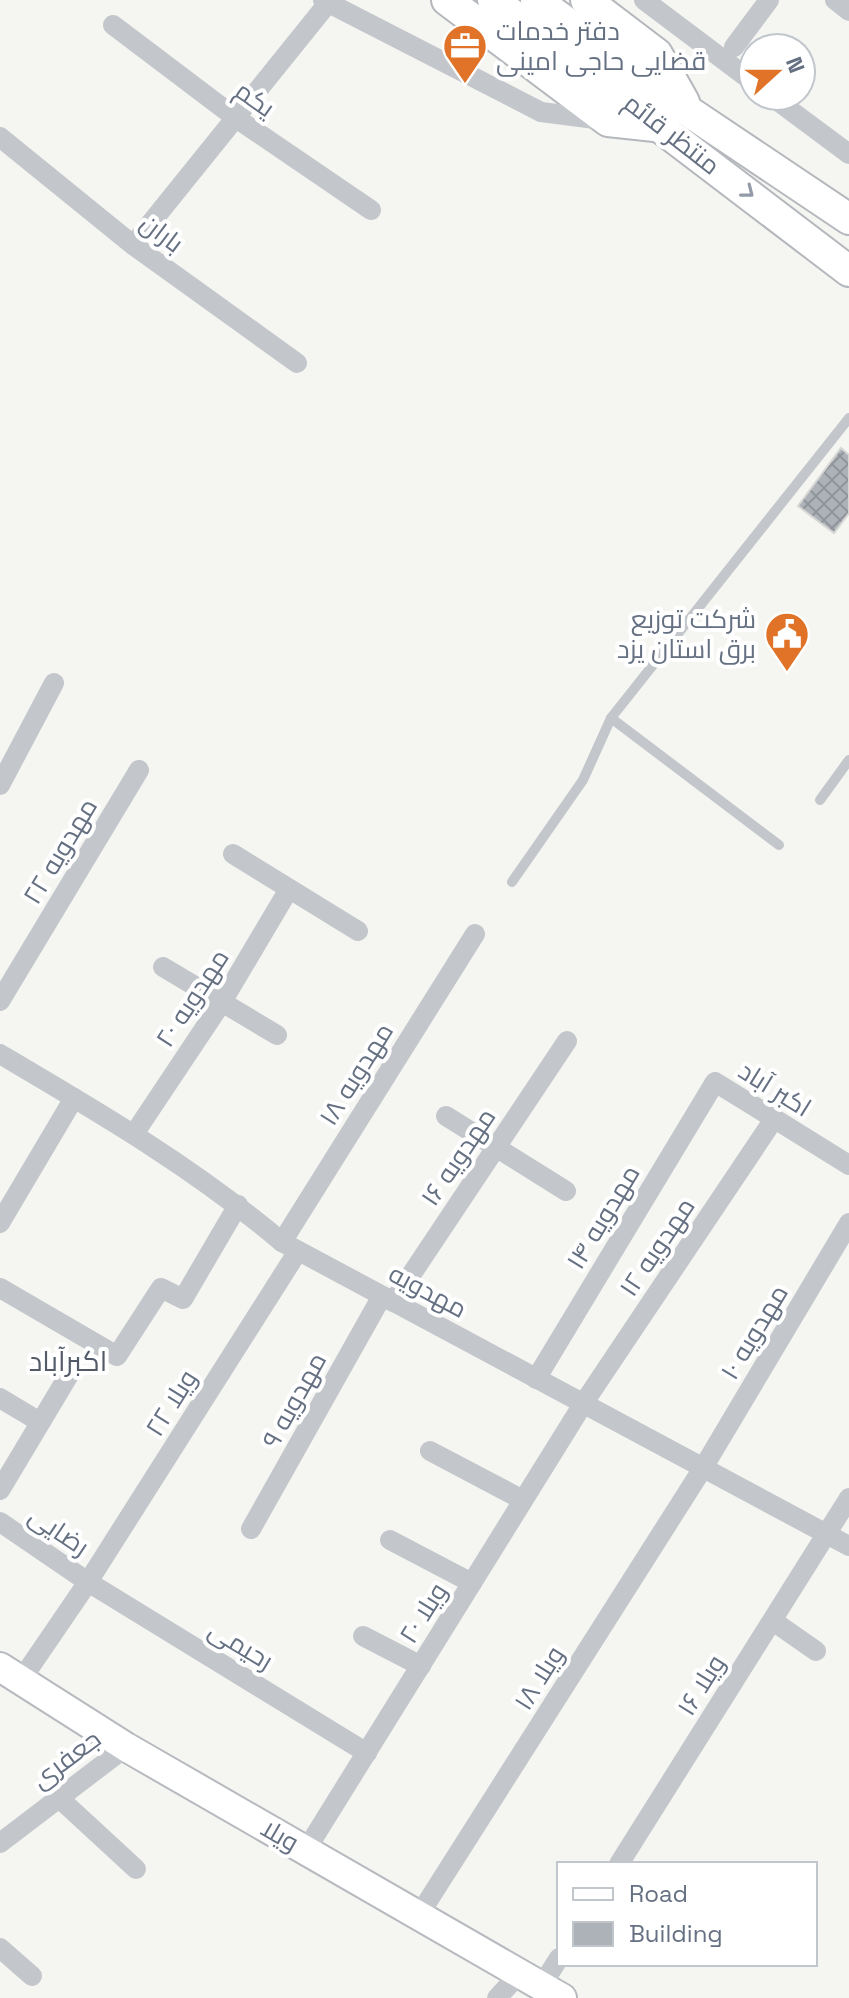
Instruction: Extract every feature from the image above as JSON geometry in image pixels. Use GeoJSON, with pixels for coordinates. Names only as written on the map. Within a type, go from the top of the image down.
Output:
{"type":"FeatureCollection","features":[{"type":"Feature","properties":{"kind":"main road"},"geometry":{"type":"LineString","coordinates":[[447,0],[608,121],[676,119],[657,54],[586,0]]}},
{"type":"Feature","properties":{"kind":"main road","name":"منتظر قائم"},"geometry":{"type":"LineString","coordinates":[[493,0],[676,119],[849,219]]}},
{"type":"Feature","properties":{"kind":"main road","name":"منتظر قائم"},"geometry":{"type":"LineString","coordinates":[[536,0],[849,271]]}},
{"type":"Feature","properties":{"kind":"street"},"geometry":{"type":"LineString","coordinates":[[644,0],[737,70]]}},
{"type":"Feature","properties":{"kind":"street"},"geometry":{"type":"LineString","coordinates":[[734,47],[769,0]]}},
{"type":"Feature","properties":{"kind":"street"},"geometry":{"type":"LineString","coordinates":[[835,0],[849,11]]}},
{"type":"Feature","properties":{"kind":"street"},"geometry":{"type":"LineString","coordinates":[[133,245],[236,118],[325,1],[541,112],[608,121]]}},
{"type":"Feature","properties":{"kind":"street","name":"یکم"},"geometry":{"type":"LineString","coordinates":[[113,25],[236,118],[371,210]]}},
{"type":"Feature","properties":{"kind":"street"},"geometry":{"type":"LineString","coordinates":[[793,112],[849,154]]}},
{"type":"Feature","properties":{"kind":"street","name":"باران"},"geometry":{"type":"LineString","coordinates":[[0,137],[133,245],[297,363]]}},
{"type":"Feature","properties":{"kind":"street"},"geometry":{"type":"LineString","coordinates":[[0,785],[54,683]]}},
{"type":"Feature","properties":{"kind":"street","name":"مهدویه ۲۲"},"geometry":{"type":"LineString","coordinates":[[0,1001],[139,770]]}},
{"type":"Feature","properties":{"kind":"street"},"geometry":{"type":"LineString","coordinates":[[233,854],[358,931]]}},
{"type":"Feature","properties":{"kind":"street","name":"مهدویه ۲۰"},"geometry":{"type":"LineString","coordinates":[[134,1134],[222,1002],[289,889]]}},
{"type":"Feature","properties":{"kind":"street","name":"مهدویه ۱۸"},"geometry":{"type":"LineString","coordinates":[[290,1247],[475,934]]}},
{"type":"Feature","properties":{"kind":"street"},"geometry":{"type":"LineString","coordinates":[[163,967],[277,1035]]}},
{"type":"Feature","properties":{"kind":"street","name":"مهدویه ۱۶"},"geometry":{"type":"LineString","coordinates":[[388,1299],[497,1147],[567,1041]]}},
{"type":"Feature","properties":{"kind":"street","name":"مهدویه"},"geometry":{"type":"LineString","coordinates":[[0,1054],[134,1134],[238,1205],[290,1247],[849,1546]]}},
{"type":"Feature","properties":{"kind":"street","name":"اکبر آباد"},"geometry":{"type":"LineString","coordinates":[[715,1082],[849,1165]]}},
{"type":"Feature","properties":{"kind":"street","name":"مهدویه ۱۴"},"geometry":{"type":"LineString","coordinates":[[536,1379],[715,1082]]}},
{"type":"Feature","properties":{"kind":"street"},"geometry":{"type":"LineString","coordinates":[[0,1223],[74,1098]]}},
{"type":"Feature","properties":{"kind":"street"},"geometry":{"type":"LineString","coordinates":[[446,1116],[566,1191]]}},
{"type":"Feature","properties":{"kind":"street","name":"مهدویه ۱۲"},"geometry":{"type":"LineString","coordinates":[[583,1404],[774,1119]]}},
{"type":"Feature","properties":{"kind":"street"},"geometry":{"type":"LineString","coordinates":[[0,1288],[117,1356],[161,1288],[183,1299],[238,1205]]}},
{"type":"Feature","properties":{"kind":"street","name":"مهدویه ۱۰"},"geometry":{"type":"LineString","coordinates":[[703,1468],[849,1223]]}},
{"type":"Feature","properties":{"kind":"street","name":"ویلا ۲۲"},"geometry":{"type":"LineString","coordinates":[[10,1674],[88,1582],[290,1247]]}},
{"type":"Feature","properties":{"kind":"street","name":"مهدویه ۹"},"geometry":{"type":"LineString","coordinates":[[251,1529],[388,1299]]}},
{"type":"Feature","properties":{"kind":"street"},"geometry":{"type":"LineString","coordinates":[[0,1490],[70,1373]]}},
{"type":"Feature","properties":{"kind":"street"},"geometry":{"type":"LineString","coordinates":[[0,1398],[40,1422]]}},
{"type":"Feature","properties":{"kind":"street","name":"ویلا ۲۰"},"geometry":{"type":"LineString","coordinates":[[306,1850],[583,1404]]}},
{"type":"Feature","properties":{"kind":"street"},"geometry":{"type":"LineString","coordinates":[[430,1451],[523,1500]]}},
{"type":"Feature","properties":{"kind":"street","name":"ویلا ۱۸"},"geometry":{"type":"LineString","coordinates":[[419,1915],[703,1468]]}},
{"type":"Feature","properties":{"kind":"street","name":"ویلا ۱۶"},"geometry":{"type":"LineString","coordinates":[[620,1862],[849,1498]]}},
{"type":"Feature","properties":{"kind":"street","name":"رضایی"},"geometry":{"type":"LineString","coordinates":[[0,1522],[88,1582]]}},
{"type":"Feature","properties":{"kind":"street"},"geometry":{"type":"LineString","coordinates":[[390,1540],[472,1583]]}},
{"type":"Feature","properties":{"kind":"street","name":"رحیمی"},"geometry":{"type":"LineString","coordinates":[[88,1582],[367,1753]]}},
{"type":"Feature","properties":{"kind":"street"},"geometry":{"type":"LineString","coordinates":[[773,1621],[816,1651]]}},
{"type":"Feature","properties":{"kind":"street"},"geometry":{"type":"LineString","coordinates":[[363,1636],[421,1666]]}},
{"type":"Feature","properties":{"kind":"street","name":"ویلا"},"geometry":{"type":"LineString","coordinates":[[10,1674],[126,1747],[541,1985]]}},
{"type":"Feature","properties":{"kind":"street","name":"جعفری"},"geometry":{"type":"LineString","coordinates":[[0,1843],[126,1747]]}},
{"type":"Feature","properties":{"kind":"street"},"geometry":{"type":"LineString","coordinates":[[59,1798],[136,1869]]}},
{"type":"Feature","properties":{"kind":"street"},"geometry":{"type":"LineString","coordinates":[[0,1948],[32,1976]]}},
{"type":"Feature","properties":{"kind":"street"},"geometry":{"type":"LineString","coordinates":[[497,1998],[541,1985],[557,1961]]}},
{"type":"Feature","properties":{"kind":"lane"},"geometry":{"type":"LineString","coordinates":[[512,882],[583,780],[611,718],[849,418]]}},
{"type":"Feature","properties":{"kind":"lane"},"geometry":{"type":"LineString","coordinates":[[611,718],[779,845]]}},
{"type":"Feature","properties":{"kind":"lane"},"geometry":{"type":"LineString","coordinates":[[820,800],[849,760]]}},
{"type":"Feature","properties":{"kind":"building"},"geometry":{"type":"Polygon","coordinates":[[[841,448],[849,455],[849,513],[834,533],[798,506],[841,448]]]}},
{"type":"Feature","properties":{"kind":"place","name":"دفتر خدمات قضایی حاجی امینی"},"geometry":{"type":"Point","coordinates":[465,85]}},
{"type":"Feature","properties":{"kind":"place","name":"شرکت توزیع برق استان یزد"},"geometry":{"type":"Point","coordinates":[787,673]}},
{"type":"Feature","properties":{"kind":"district","name":"اکبرآباد"},"geometry":{"type":"Point","coordinates":[68,1361]}}]}
